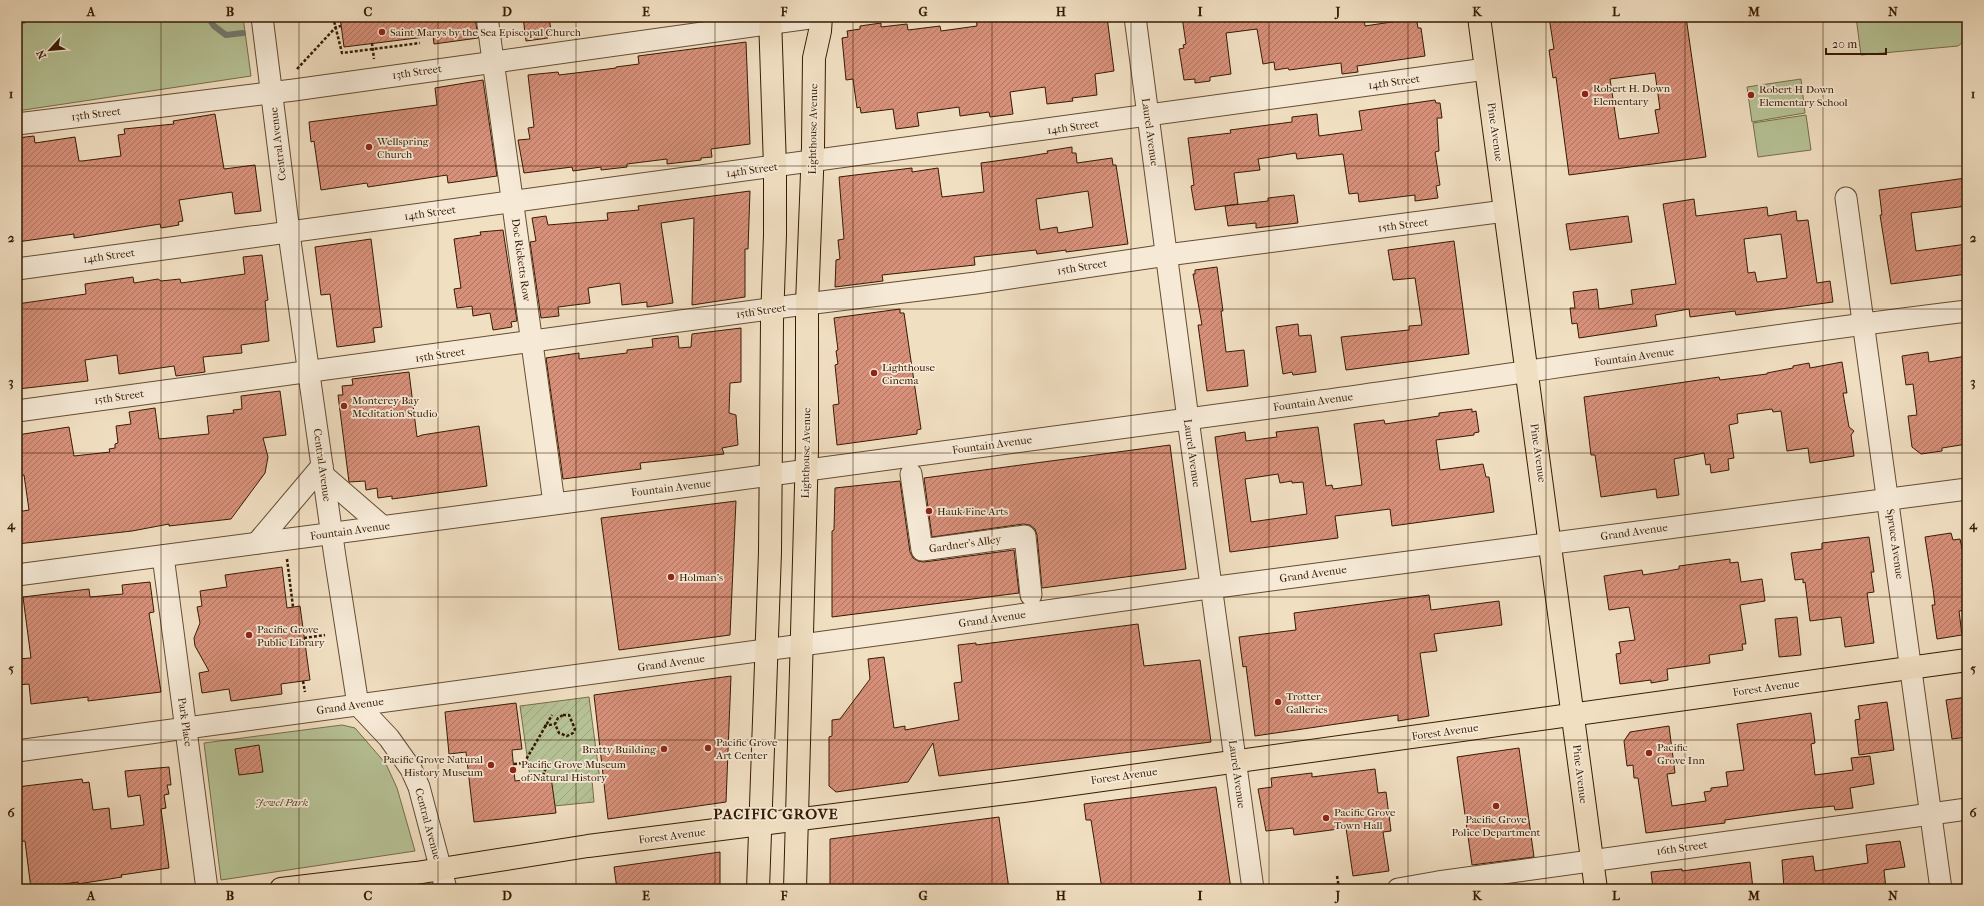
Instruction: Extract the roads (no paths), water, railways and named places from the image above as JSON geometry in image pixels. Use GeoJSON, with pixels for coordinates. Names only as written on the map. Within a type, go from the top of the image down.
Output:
{"type":"FeatureCollection","features":[{"type":"Feature","properties":{"kind":"main road","name":"Lighthouse Avenue"},"geometry":{"type":"LineString","coordinates":[[795,889],[802,645],[806,470],[807,304],[813,162],[814,58],[820,31],[821,17]]}},
{"type":"Feature","properties":{"kind":"main road","name":"Pine Avenue"},"geometry":{"type":"LineString","coordinates":[[1479,17],[1551,543],[1596,889]]}},
{"type":"Feature","properties":{"kind":"main road"},"geometry":{"type":"LineString","coordinates":[[758,889],[760,825],[774,649],[770,474],[775,167],[770,20]]}},
{"type":"Feature","properties":{"kind":"main road","name":"Forest Avenue"},"geometry":{"type":"LineString","coordinates":[[281,889],[443,879],[588,846],[760,825],[1967,660]]}},
{"type":"Feature","properties":{"kind":"street","name":"Central Avenue"},"geometry":{"type":"LineString","coordinates":[[262,17],[289,231],[331,533],[358,705],[389,738],[411,769],[419,787],[443,879]]}},
{"type":"Feature","properties":{"kind":"street","name":"Doc Ricketts Row"},"geometry":{"type":"LineString","coordinates":[[487,17],[554,503]]}},
{"type":"Feature","properties":{"kind":"street","name":"13th Street"},"geometry":{"type":"LineString","coordinates":[[17,124],[272,93],[493,62],[770,20],[817,17]]}},
{"type":"Feature","properties":{"kind":"street","name":"Laurel Avenue"},"geometry":{"type":"LineString","coordinates":[[1135,17],[1211,588],[1253,889]]}},
{"type":"Feature","properties":{"kind":"street","name":"14th Street"},"geometry":{"type":"LineString","coordinates":[[17,269],[1486,70]]}},
{"type":"Feature","properties":{"kind":"street","name":"Spruce Avenue"},"geometry":{"type":"LineString","coordinates":[[1846,198],[1865,323],[1941,889]]}},
{"type":"Feature","properties":{"kind":"street","name":"15th Street"},"geometry":{"type":"LineString","coordinates":[[17,411],[532,343],[807,304],[976,283],[1167,255],[1506,211]]}},
{"type":"Feature","properties":{"kind":"street","name":"Fountain Avenue"},"geometry":{"type":"LineString","coordinates":[[17,575],[806,470],[1527,372],[1865,323],[1967,311]]}},
{"type":"Feature","properties":{"kind":"street"},"geometry":{"type":"LineString","coordinates":[[257,543],[323,470],[382,526]]}},
{"type":"Feature","properties":{"kind":"street","name":"Gardner's Alley"},"geometry":{"type":"LineString","coordinates":[[911,474],[922,550],[1025,536],[1031,595]]}},
{"type":"Feature","properties":{"kind":"street","name":"Grand Avenue"},"geometry":{"type":"LineString","coordinates":[[17,751],[774,649],[1211,588],[1967,488]]}},
{"type":"Feature","properties":{"kind":"street","name":"Park Place"},"geometry":{"type":"LineString","coordinates":[[163,556],[207,889]]}},
{"type":"Feature","properties":{"kind":"street","name":"16th Street"},"geometry":{"type":"LineString","coordinates":[[1398,889],[1442,885],[1592,861],[1967,809]]}},
{"type":"Feature","properties":{"kind":"waterway"},"geometry":{"type":"LineString","coordinates":[[17,24],[31,17]]}},
{"type":"Feature","properties":{"kind":"waterway"},"geometry":{"type":"LineString","coordinates":[[208,17],[214,26],[226,35],[243,33]]}},
{"type":"Feature","properties":{"kind":"place","name":"Saint Marys by the Sea Episcopal Church"},"geometry":{"type":"Point","coordinates":[382,32]}},
{"type":"Feature","properties":{"kind":"place","name":"Robert H. Down Elementary"},"geometry":{"type":"Point","coordinates":[1585,94]}},
{"type":"Feature","properties":{"kind":"place","name":"Robert H Down Elementary School"},"geometry":{"type":"Point","coordinates":[1751,95]}},
{"type":"Feature","properties":{"kind":"place","name":"Wellspring Church"},"geometry":{"type":"Point","coordinates":[369,147]}},
{"type":"Feature","properties":{"kind":"place","name":"Lighthouse Cinema"},"geometry":{"type":"Point","coordinates":[874,373]}},
{"type":"Feature","properties":{"kind":"place","name":"Monterey Bay Meditation Studio"},"geometry":{"type":"Point","coordinates":[344,406]}},
{"type":"Feature","properties":{"kind":"place","name":"Hauk Fine Arts"},"geometry":{"type":"Point","coordinates":[929,511]}},
{"type":"Feature","properties":{"kind":"place","name":"Holman's"},"geometry":{"type":"Point","coordinates":[671,577]}},
{"type":"Feature","properties":{"kind":"place","name":"Pacific Grove Public Library"},"geometry":{"type":"Point","coordinates":[249,635]}},
{"type":"Feature","properties":{"kind":"place","name":"Trotter Galleries"},"geometry":{"type":"Point","coordinates":[1278,702]}},
{"type":"Feature","properties":{"kind":"place","name":"Pacific Grove Art Center"},"geometry":{"type":"Point","coordinates":[708,748]}},
{"type":"Feature","properties":{"kind":"place","name":"Bratty Building"},"geometry":{"type":"Point","coordinates":[664,749]}},
{"type":"Feature","properties":{"kind":"place","name":"Pacific Grove Inn"},"geometry":{"type":"Point","coordinates":[1649,753]}},
{"type":"Feature","properties":{"kind":"place","name":"Pacific Grove Natural History Museum"},"geometry":{"type":"Point","coordinates":[491,765]}},
{"type":"Feature","properties":{"kind":"place","name":"Pacific Grove Museum of Natural History"},"geometry":{"type":"Point","coordinates":[513,770]}},
{"type":"Feature","properties":{"kind":"place","name":"Pacific Grove Police Department"},"geometry":{"type":"Point","coordinates":[1496,806]}},
{"type":"Feature","properties":{"kind":"place","name":"Pacific Grove Town Hall"},"geometry":{"type":"Point","coordinates":[1326,818]}},
{"type":"Feature","properties":{"kind":"district","name":"PACIFIC GROVE"},"geometry":{"type":"Point","coordinates":[776,814]}},
{"type":"Feature","properties":{"kind":"park label","name":"Jewel Park"},"geometry":{"type":"Point","coordinates":[282,802]}}]}
